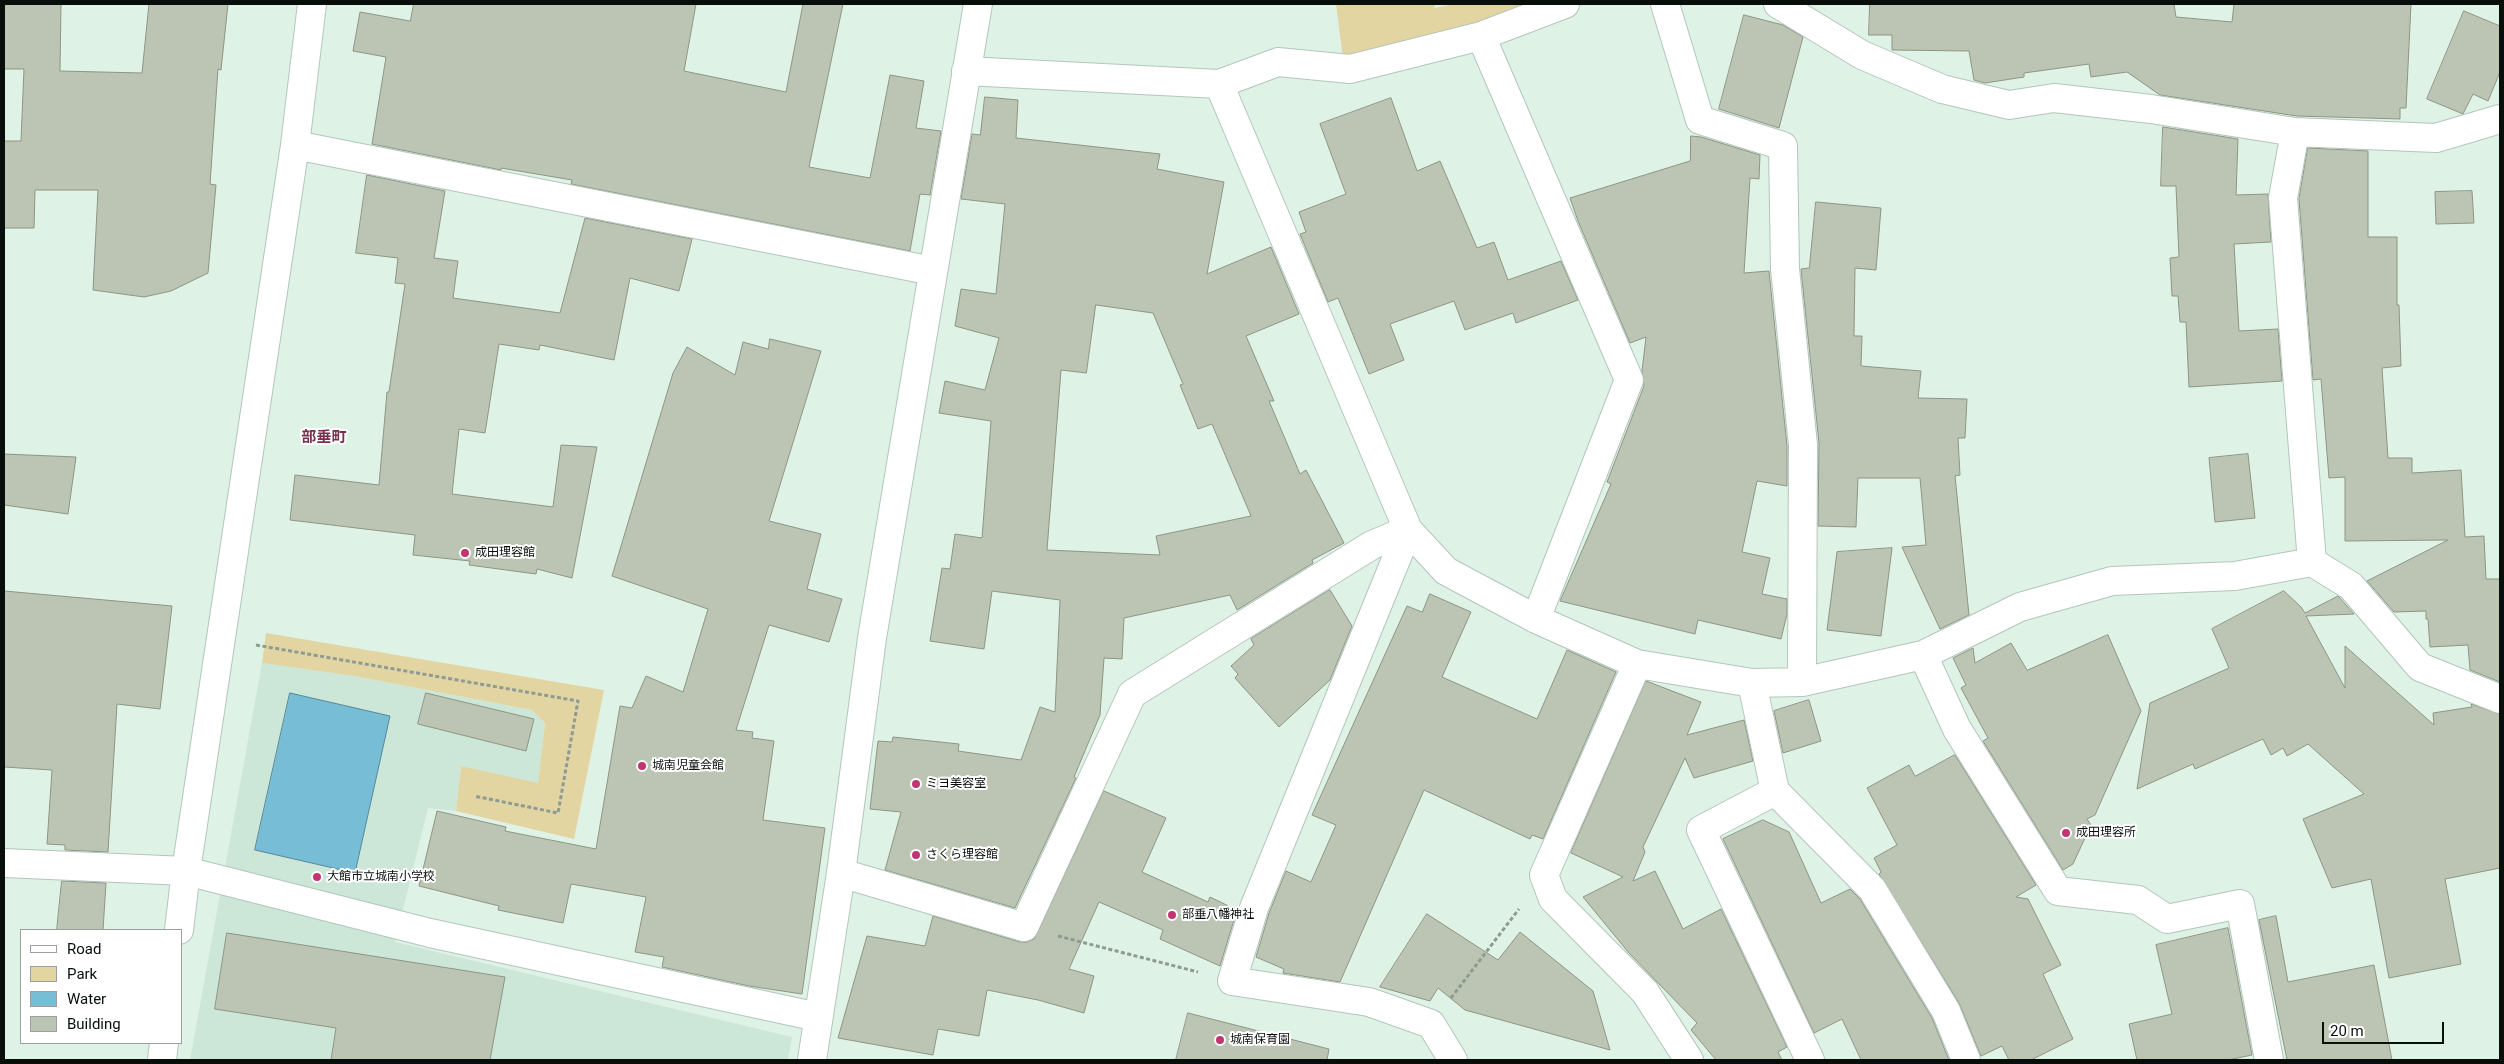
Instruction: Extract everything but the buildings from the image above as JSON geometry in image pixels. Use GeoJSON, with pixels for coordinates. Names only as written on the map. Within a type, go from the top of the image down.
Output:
{"type":"FeatureCollection","features":[{"type":"Feature","properties":{"kind":"street"},"geometry":{"type":"LineString","coordinates":[[179,929],[186,871],[295,144],[312,4]]}},
{"type":"Feature","properties":{"kind":"street"},"geometry":{"type":"LineString","coordinates":[[812,1060],[841,873],[872,638],[978,4]]}},
{"type":"Feature","properties":{"kind":"street"},"geometry":{"type":"LineString","coordinates":[[966,71],[1219,84],[1278,62],[1350,69],[1481,36],[1565,4]]}},
{"type":"Feature","properties":{"kind":"street"},"geometry":{"type":"LineString","coordinates":[[1665,4],[1700,120],[1783,146],[1785,269],[1803,445],[1802,682]]}},
{"type":"Feature","properties":{"kind":"street"},"geometry":{"type":"LineString","coordinates":[[1778,4],[1862,54],[1942,89],[2009,105],[2054,98],[2151,109],[2295,132],[2436,138],[2500,119]]}},
{"type":"Feature","properties":{"kind":"street"},"geometry":{"type":"LineString","coordinates":[[1481,36],[1629,380],[1536,620]]}},
{"type":"Feature","properties":{"kind":"street"},"geometry":{"type":"LineString","coordinates":[[1219,84],[1408,530],[1446,571],[1536,620],[1637,664],[1752,683],[1802,682],[1923,655],[2020,607],[2112,581],[2235,576],[2312,562],[2351,586],[2420,667],[2500,699]]}},
{"type":"Feature","properties":{"kind":"street"},"geometry":{"type":"LineString","coordinates":[[2295,132],[2283,198],[2312,562]]}},
{"type":"Feature","properties":{"kind":"street"},"geometry":{"type":"LineString","coordinates":[[295,144],[933,271]]}},
{"type":"Feature","properties":{"kind":"street"},"geometry":{"type":"LineString","coordinates":[[841,873],[1024,927],[1132,694],[1372,545],[1408,530]]}},
{"type":"Feature","properties":{"kind":"street"},"geometry":{"type":"LineString","coordinates":[[1408,530],[1254,908],[1232,981],[1369,1002],[1431,1024],[1453,1060]]}},
{"type":"Feature","properties":{"kind":"street"},"geometry":{"type":"LineString","coordinates":[[1923,655],[1957,729],[2058,890],[2138,900],[2167,919],[2240,904],[2269,1060]]}},
{"type":"Feature","properties":{"kind":"street"},"geometry":{"type":"LineString","coordinates":[[1637,664],[1544,875],[1553,899],[1645,992],[1688,1060]]}},
{"type":"Feature","properties":{"kind":"street"},"geometry":{"type":"LineString","coordinates":[[1752,683],[1775,791],[1872,889],[1946,1011],[1966,1060]]}},
{"type":"Feature","properties":{"kind":"street"},"geometry":{"type":"LineString","coordinates":[[1775,791],[1701,830],[1810,1060]]}},
{"type":"Feature","properties":{"kind":"street"},"geometry":{"type":"LineString","coordinates":[[4,863],[186,871],[430,933],[818,1017]]}},
{"type":"Feature","properties":{"kind":"street"},"geometry":{"type":"LineString","coordinates":[[162,1060],[164,1044]]}},
{"type":"Feature","properties":{"kind":"path"},"geometry":{"type":"LineString","coordinates":[[221,639],[578,702],[558,813],[474,796]]}},
{"type":"Feature","properties":{"kind":"path"},"geometry":{"type":"LineString","coordinates":[[1431,1024],[1544,875]]}},
{"type":"Feature","properties":{"kind":"path"},"geometry":{"type":"LineString","coordinates":[[1024,927],[1232,981]]}},
{"type":"Feature","properties":{"kind":"shaded area","name":"大館市立城南小学校"},"geometry":{"type":"Polygon","coordinates":[[[262,663],[354,676],[532,710],[545,723],[538,784],[461,766],[456,811],[428,808],[395,942],[792,1037],[788,1060],[190,1060],[262,663]]]}},
{"type":"Feature","properties":{"kind":"green space"},"geometry":{"type":"Polygon","coordinates":[[[1336,4],[1434,4],[1435,8],[1454,4],[1547,4],[1483,26],[1343,58],[1336,4]]]}},
{"type":"Feature","properties":{"kind":"green space"},"geometry":{"type":"Polygon","coordinates":[[[266,633],[604,690],[574,839],[456,811],[461,766],[538,783],[545,723],[532,710],[354,676],[262,663],[266,633]]]}},
{"type":"Feature","properties":{"kind":"water"},"geometry":{"type":"Polygon","coordinates":[[[290,693],[390,716],[355,873],[255,850],[290,693]]]}},
{"type":"Feature","properties":{"kind":"place","name":"成田理容館"},"geometry":{"type":"Point","coordinates":[465,553]}},
{"type":"Feature","properties":{"kind":"place","name":"城南児童会館"},"geometry":{"type":"Point","coordinates":[642,766]}},
{"type":"Feature","properties":{"kind":"place","name":"ミヨ美容室"},"geometry":{"type":"Point","coordinates":[916,784]}},
{"type":"Feature","properties":{"kind":"place","name":"成田理容所"},"geometry":{"type":"Point","coordinates":[2066,833]}},
{"type":"Feature","properties":{"kind":"place","name":"さくら理容館"},"geometry":{"type":"Point","coordinates":[916,855]}},
{"type":"Feature","properties":{"kind":"place","name":"大館市立城南小学校"},"geometry":{"type":"Point","coordinates":[317,877]}},
{"type":"Feature","properties":{"kind":"place","name":"部垂八幡神社"},"geometry":{"type":"Point","coordinates":[1172,915]}},
{"type":"Feature","properties":{"kind":"place","name":"城南保育園"},"geometry":{"type":"Point","coordinates":[1220,1040]}},
{"type":"Feature","properties":{"kind":"district","name":"部垂町"},"geometry":{"type":"Point","coordinates":[324,438]}}]}
